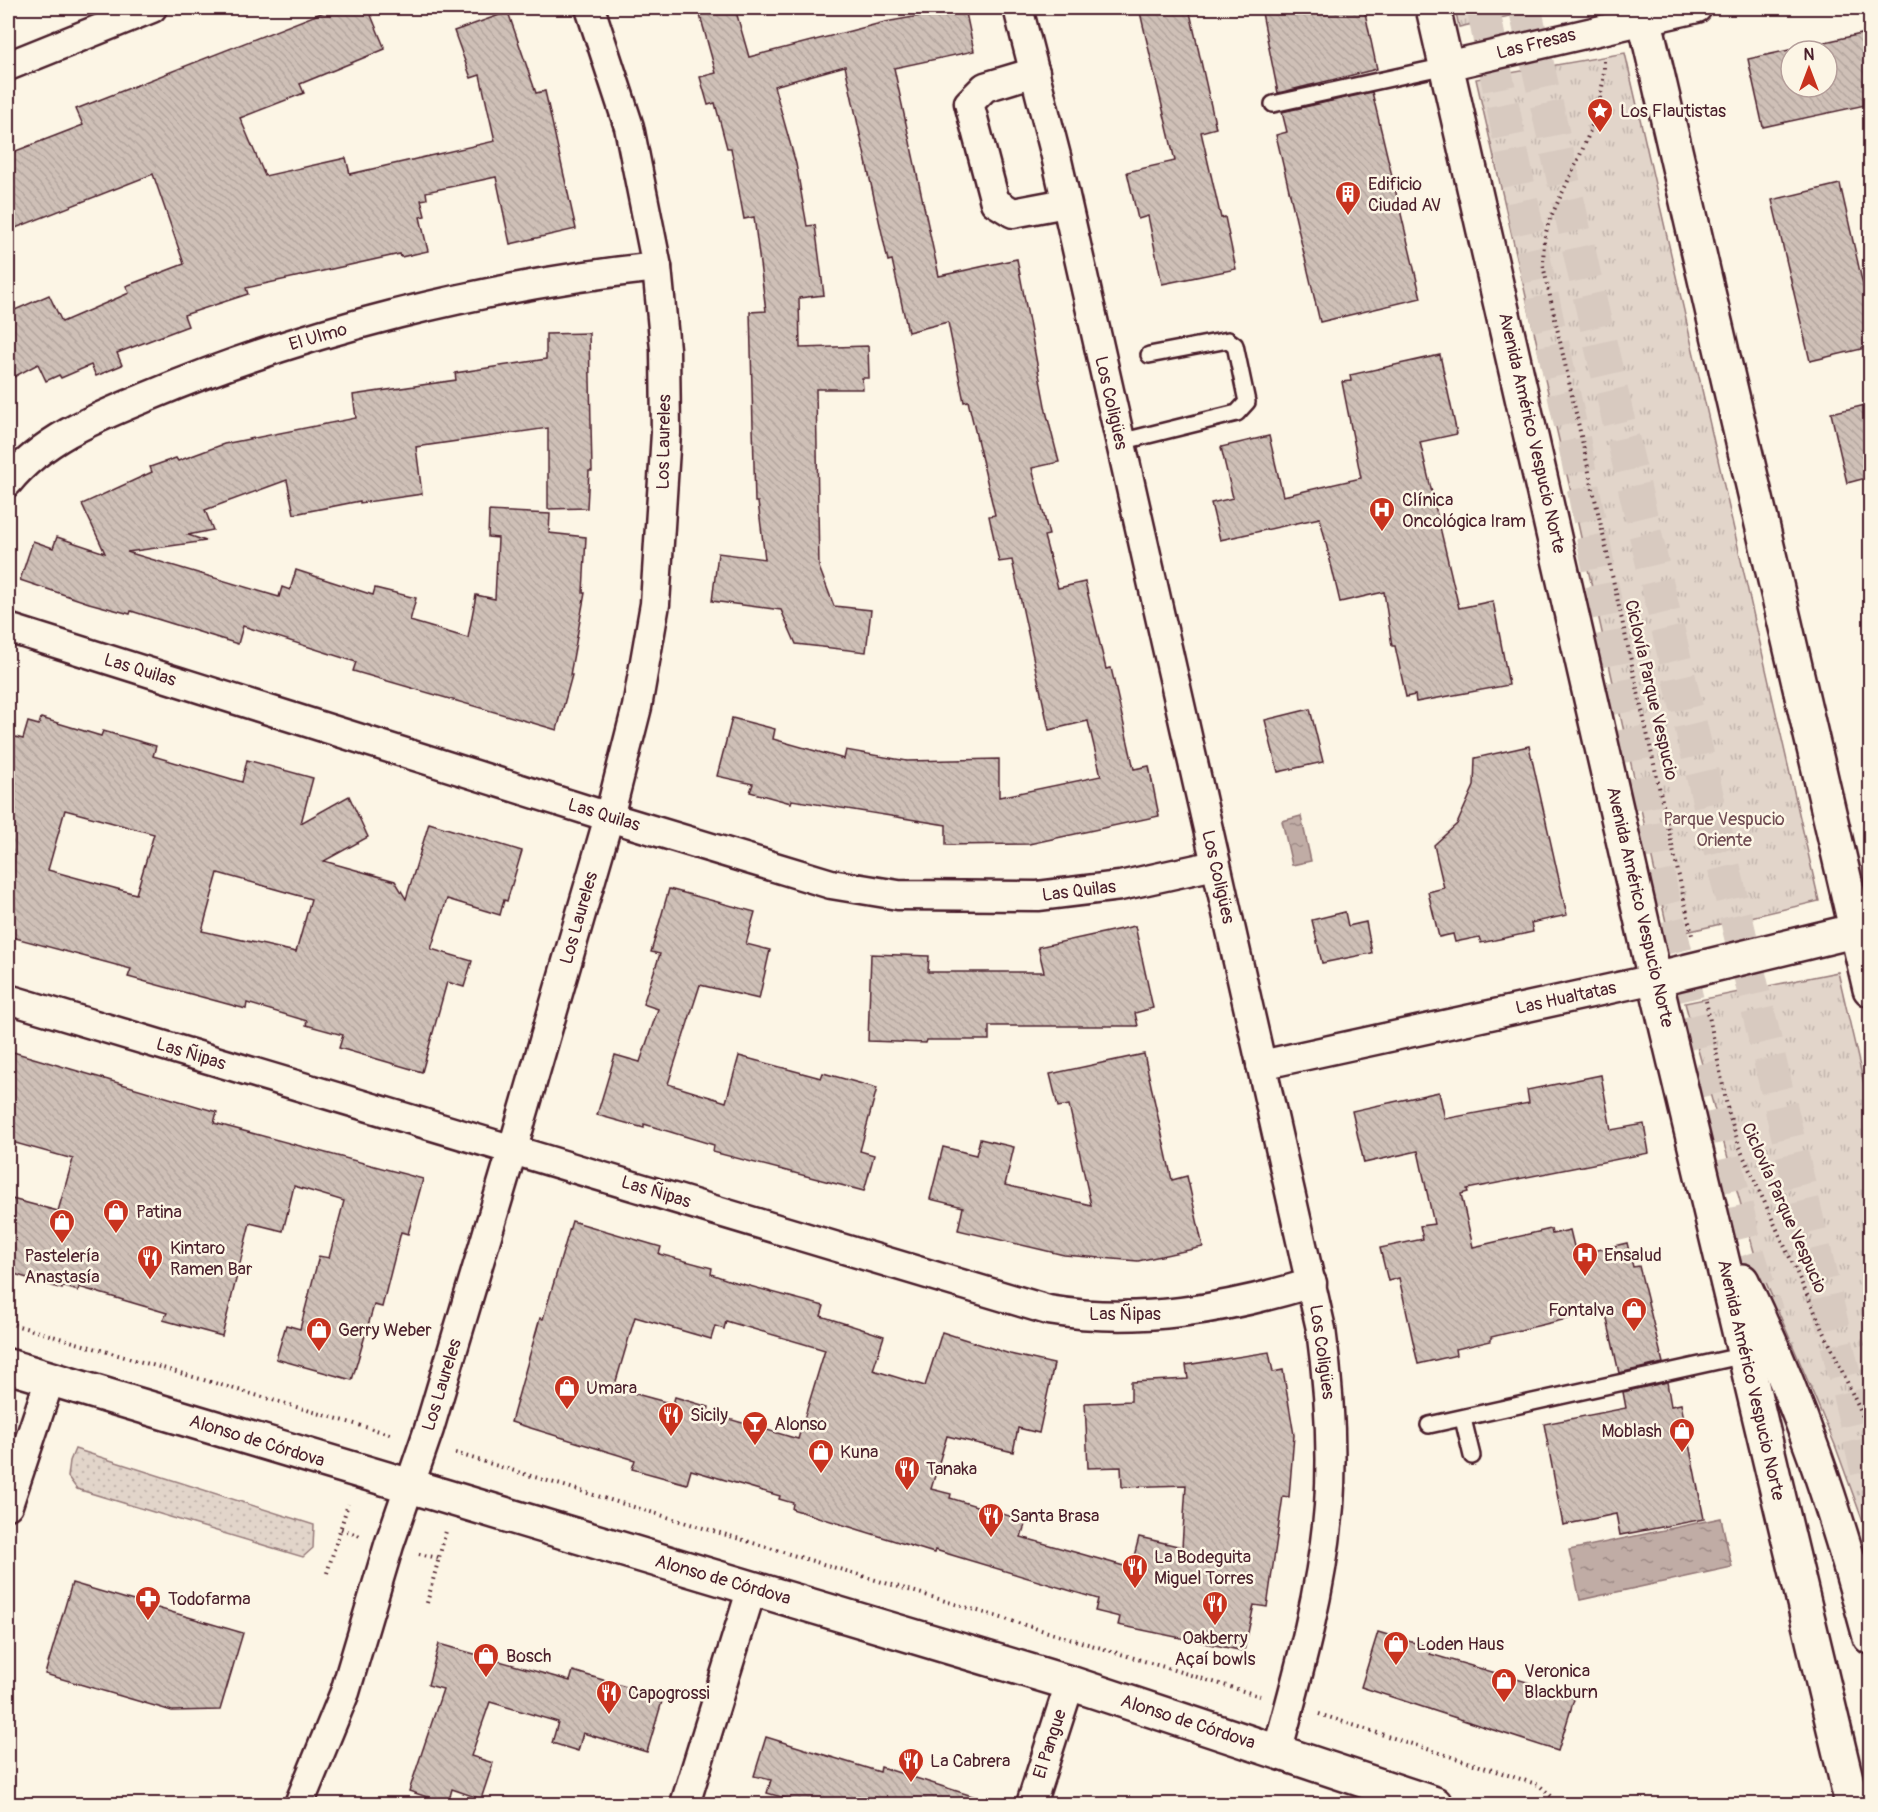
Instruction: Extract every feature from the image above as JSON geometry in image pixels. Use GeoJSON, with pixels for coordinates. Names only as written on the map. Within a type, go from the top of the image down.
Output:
{"type":"FeatureCollection","features":[{"type":"Feature","properties":{"kind":"main road","name":"Avenida Américo Vespucio Norte"},"geometry":{"type":"LineString","coordinates":[[1433,8],[1656,979],[1851,1801]]}},
{"type":"Feature","properties":{"kind":"main road"},"geometry":{"type":"LineString","coordinates":[[1644,14],[1864,929],[1870,988]]}},
{"type":"Feature","properties":{"kind":"main road","name":"Las Hualtatas"},"geometry":{"type":"LineString","coordinates":[[1656,979],[1864,929]]}},
{"type":"Feature","properties":{"kind":"main road"},"geometry":{"type":"LineString","coordinates":[[1714,1222],[1771,1342],[1806,1427],[1846,1548],[1870,1637]]}},
{"type":"Feature","properties":{"kind":"main road","name":"Alonso de Córdova"},"geometry":{"type":"LineString","coordinates":[[8,1366],[1070,1683],[1435,1804]]}},
{"type":"Feature","properties":{"kind":"street"},"geometry":{"type":"LineString","coordinates":[[8,66],[152,8]]}},
{"type":"Feature","properties":{"kind":"street","name":"Los Laureles"},"geometry":{"type":"LineString","coordinates":[[299,1804],[345,1692],[389,1545],[424,1444],[513,1148],[609,817],[637,707],[655,604],[666,433],[665,349],[657,267],[629,127],[590,8]]}},
{"type":"Feature","properties":{"kind":"street","name":"Los Coligües"},"geometry":{"type":"LineString","coordinates":[[1018,8],[1066,203],[1312,1283],[1327,1375],[1331,1421],[1329,1496],[1324,1549],[1313,1610],[1277,1752]]}},
{"type":"Feature","properties":{"kind":"street","name":"Las Fresas"},"geometry":{"type":"LineString","coordinates":[[1446,66],[1603,28],[1644,14],[1697,8]]}},
{"type":"Feature","properties":{"kind":"street"},"geometry":{"type":"LineString","coordinates":[[1035,72],[985,87],[969,103],[995,202],[1012,213],[1066,203]]}},
{"type":"Feature","properties":{"kind":"street","name":"El Ulmo"},"geometry":{"type":"LineString","coordinates":[[8,482],[23,464],[58,436],[210,370],[401,314],[514,289],[618,271],[657,267]]}},
{"type":"Feature","properties":{"kind":"street","name":"Las Quilas"},"geometry":{"type":"LineString","coordinates":[[8,628],[609,817],[831,884],[898,895],[1038,896],[1120,886],[1215,865]]}},
{"type":"Feature","properties":{"kind":"street","name":"Las Hualtatas"},"geometry":{"type":"LineString","coordinates":[[1261,1065],[1656,979]]}},
{"type":"Feature","properties":{"kind":"street","name":"Las Ñipas"},"geometry":{"type":"LineString","coordinates":[[8,999],[513,1148],[1048,1310],[1122,1317],[1177,1314],[1233,1304],[1312,1283]]}},
{"type":"Feature","properties":{"kind":"street"},"geometry":{"type":"LineString","coordinates":[[8,1505],[50,1379]]}},
{"type":"Feature","properties":{"kind":"street"},"geometry":{"type":"LineString","coordinates":[[686,1804],[752,1588]]}},
{"type":"Feature","properties":{"kind":"street","name":"El Pangue"},"geometry":{"type":"LineString","coordinates":[[1031,1804],[1070,1683]]}},
{"type":"Feature","properties":{"kind":"lane"},"geometry":{"type":"LineString","coordinates":[[1273,104],[1446,66]]}},
{"type":"Feature","properties":{"kind":"lane"},"geometry":{"type":"LineString","coordinates":[[1120,442],[1237,413],[1247,402],[1237,350],[1228,339],[1149,356]]}},
{"type":"Feature","properties":{"kind":"lane"},"geometry":{"type":"LineString","coordinates":[[1429,1425],[1745,1355]]}},
{"type":"Feature","properties":{"kind":"lane"},"geometry":{"type":"LineString","coordinates":[[1463,1419],[1472,1456]]}},
{"type":"Feature","properties":{"kind":"path","name":"Ciclovía Parque Vespucio"},"geometry":{"type":"LineString","coordinates":[[1603,28],[1604,79],[1597,110],[1549,221],[1544,240],[1543,265],[1700,968],[1728,1111],[1741,1150],[1870,1432]]}},
{"type":"Feature","properties":{"kind":"path"},"geometry":{"type":"LineString","coordinates":[[8,1323],[424,1444],[1290,1705],[1539,1785],[1560,1804]]}},
{"type":"Feature","properties":{"kind":"green space"},"geometry":{"type":"Polygon","coordinates":[[[1455,8],[1545,8],[1459,27],[1455,8]]]}},
{"type":"Feature","properties":{"kind":"green space","name":"Parque Vespucio Oriente"},"geometry":{"type":"Polygon","coordinates":[[[1625,53],[1819,901],[1669,936],[1573,501],[1476,79],[1625,53]]]}},
{"type":"Feature","properties":{"kind":"green space"},"geometry":{"type":"Polygon","coordinates":[[[1838,972],[1870,1110],[1870,1541],[1835,1445],[1756,1259],[1685,1003],[1838,972]]]}},
{"type":"Feature","properties":{"kind":"green space"},"geometry":{"type":"Polygon","coordinates":[[[75,1449],[314,1525],[313,1548],[303,1557],[77,1489],[68,1477],[70,1461],[75,1449]]]}},
{"type":"Feature","properties":{"kind":"water"},"geometry":{"type":"Polygon","coordinates":[[[1301,816],[1311,861],[1292,865],[1282,821],[1301,816]]]}},
{"type":"Feature","properties":{"kind":"water"},"geometry":{"type":"Polygon","coordinates":[[[1721,1518],[1732,1567],[1580,1600],[1569,1550],[1721,1518]]]}},
{"type":"Feature","properties":{"kind":"building"},"geometry":{"type":"Polygon","coordinates":[[[334,8],[368,8],[385,49],[300,84],[304,93],[240,118],[265,176],[346,158],[350,174],[495,141],[480,75],[471,78],[454,31],[508,12],[536,93],[545,91],[576,229],[510,244],[496,177],[426,192],[427,199],[421,200],[425,216],[420,217],[428,251],[401,257],[400,254],[246,288],[248,294],[184,315],[188,326],[117,353],[122,365],[96,376],[91,365],[61,378],[59,375],[46,381],[38,364],[8,380],[8,313],[49,295],[62,322],[129,293],[126,286],[184,264],[153,174],[8,231],[8,154],[83,125],[76,109],[334,8]]]}},
{"type":"Feature","properties":{"kind":"building"},"geometry":{"type":"Polygon","coordinates":[[[698,8],[735,8],[749,57],[885,22],[965,8],[974,51],[894,68],[939,276],[1017,259],[1046,411],[1059,462],[1032,468],[1049,535],[1044,536],[1058,588],[1085,582],[1106,669],[1111,668],[1134,769],[1149,766],[1159,816],[1029,844],[946,845],[946,825],[792,800],[791,803],[750,792],[753,784],[717,776],[732,718],[775,729],[773,739],[844,759],[846,750],[907,761],[999,759],[999,797],[1101,776],[1088,721],[1049,730],[1012,560],[999,562],[989,516],[995,515],[968,401],[964,402],[948,322],[908,332],[892,260],[888,261],[845,66],[774,86],[796,164],[807,226],[815,225],[824,295],[799,298],[800,348],[868,346],[869,378],[862,378],[863,389],[816,389],[819,567],[834,606],[871,610],[866,652],[796,644],[781,610],[712,601],[718,553],[765,559],[758,502],[755,502],[750,312],[766,311],[754,217],[744,219],[731,148],[727,148],[715,103],[708,105],[700,77],[716,73],[698,8]]]}},
{"type":"Feature","properties":{"kind":"building"},"geometry":{"type":"Polygon","coordinates":[[[1139,8],[1189,8],[1216,128],[1201,132],[1221,218],[1225,217],[1236,269],[1162,284],[1148,216],[1138,219],[1127,172],[1175,161],[1139,8]]]}},
{"type":"Feature","properties":{"kind":"building"},"geometry":{"type":"Polygon","coordinates":[[[1261,8],[1364,8],[1377,69],[1278,93],[1261,8]]]}},
{"type":"Feature","properties":{"kind":"building"},"geometry":{"type":"Polygon","coordinates":[[[1866,33],[1870,51],[1870,104],[1763,127],[1748,59],[1779,52],[1779,99],[1839,99],[1839,39],[1866,33]]]}},
{"type":"Feature","properties":{"kind":"building","name":"Edificio Ciudad AV"},"geometry":{"type":"Polygon","coordinates":[[[1372,92],[1421,298],[1320,322],[1276,135],[1287,132],[1282,112],[1372,92]]]}},
{"type":"Feature","properties":{"kind":"building"},"geometry":{"type":"Polygon","coordinates":[[[1840,184],[1870,316],[1870,347],[1810,361],[1772,200],[1840,184]]]}},
{"type":"Feature","properties":{"kind":"building"},"geometry":{"type":"Polygon","coordinates":[[[589,333],[592,471],[589,471],[587,508],[548,509],[548,428],[416,447],[422,494],[360,503],[360,501],[294,514],[287,480],[205,510],[213,530],[188,535],[206,541],[127,552],[279,597],[282,587],[290,590],[296,570],[373,595],[375,588],[416,598],[410,621],[468,638],[476,595],[495,599],[498,538],[488,537],[489,511],[550,514],[549,533],[586,537],[583,593],[585,593],[570,675],[572,675],[557,730],[353,671],[356,662],[243,626],[238,644],[131,611],[130,614],[89,603],[20,580],[33,541],[53,548],[57,537],[105,553],[82,504],[152,472],[150,467],[176,458],[178,461],[224,444],[356,418],[353,395],[456,380],[455,373],[546,359],[546,334],[589,333]]]}},
{"type":"Feature","properties":{"kind":"building"},"geometry":{"type":"Polygon","coordinates":[[[1440,355],[1457,434],[1420,442],[1459,608],[1493,601],[1509,685],[1416,702],[1415,695],[1406,697],[1395,646],[1392,646],[1384,592],[1340,602],[1320,518],[1220,540],[1211,503],[1233,498],[1221,447],[1269,436],[1283,496],[1361,478],[1342,382],[1351,381],[1350,375],[1440,355]]]}},
{"type":"Feature","properties":{"kind":"building"},"geometry":{"type":"Polygon","coordinates":[[[1870,404],[1870,477],[1847,483],[1831,413],[1870,404]]]}},
{"type":"Feature","properties":{"kind":"building"},"geometry":{"type":"Polygon","coordinates":[[[1310,709],[1323,762],[1278,772],[1265,720],[1310,709]]]}},
{"type":"Feature","properties":{"kind":"building"},"geometry":{"type":"Polygon","coordinates":[[[41,718],[101,736],[103,731],[156,746],[153,756],[242,782],[247,760],[313,778],[301,823],[349,796],[368,837],[324,861],[395,881],[406,899],[429,823],[522,851],[507,901],[504,900],[500,915],[447,899],[431,949],[472,961],[464,987],[447,982],[422,1072],[339,1048],[343,1035],[306,1025],[307,1021],[247,1003],[246,1009],[128,977],[131,969],[8,936],[8,735],[23,739],[28,722],[39,725],[41,718]],[[65,810],[48,870],[136,894],[154,834],[65,810]],[[218,873],[202,931],[296,952],[311,899],[218,873]]]}},
{"type":"Feature","properties":{"kind":"building"},"geometry":{"type":"Polygon","coordinates":[[[1529,746],[1567,915],[1531,923],[1533,932],[1481,943],[1479,937],[1455,942],[1453,934],[1439,937],[1428,892],[1444,888],[1434,845],[1457,824],[1474,786],[1475,758],[1529,746]]]}},
{"type":"Feature","properties":{"kind":"building"},"geometry":{"type":"Polygon","coordinates":[[[669,889],[755,912],[746,944],[770,950],[759,999],[700,985],[668,1084],[726,1102],[739,1056],[821,1078],[823,1073],[877,1088],[860,1151],[874,1155],[864,1191],[713,1152],[714,1145],[644,1124],[644,1128],[597,1115],[615,1055],[640,1062],[658,1009],[643,1004],[660,954],[651,952],[669,889]]]}},
{"type":"Feature","properties":{"kind":"building"},"geometry":{"type":"Polygon","coordinates":[[[1345,912],[1348,926],[1366,922],[1372,953],[1322,963],[1312,920],[1345,912]]]}},
{"type":"Feature","properties":{"kind":"building"},"geometry":{"type":"Polygon","coordinates":[[[1135,926],[1153,1008],[1135,1013],[1138,1026],[989,1026],[989,1040],[927,1040],[926,1043],[868,1041],[871,954],[929,956],[928,972],[1044,972],[1038,947],[1135,926]]]}},
{"type":"Feature","properties":{"kind":"building"},"geometry":{"type":"Polygon","coordinates":[[[13,1052],[217,1112],[214,1123],[423,1179],[408,1234],[401,1232],[382,1307],[374,1305],[352,1380],[276,1359],[286,1325],[300,1329],[319,1256],[329,1258],[344,1201],[294,1186],[283,1231],[250,1223],[222,1336],[163,1320],[167,1313],[79,1287],[78,1291],[62,1286],[62,1289],[8,1272],[8,1198],[58,1211],[73,1159],[8,1141],[8,1072],[13,1052]]]}},
{"type":"Feature","properties":{"kind":"building"},"geometry":{"type":"Polygon","coordinates":[[[1144,1054],[1172,1180],[1187,1176],[1203,1247],[1138,1261],[1064,1255],[958,1230],[963,1207],[930,1199],[943,1147],[976,1155],[980,1139],[1014,1147],[1005,1185],[1091,1205],[1069,1105],[1058,1107],[1050,1074],[1144,1054]]]}},
{"type":"Feature","properties":{"kind":"building"},"geometry":{"type":"Polygon","coordinates":[[[1601,1075],[1611,1130],[1644,1124],[1649,1153],[1467,1189],[1468,1192],[1461,1194],[1473,1247],[1551,1229],[1552,1234],[1570,1230],[1576,1255],[1627,1243],[1633,1267],[1639,1266],[1663,1363],[1619,1373],[1605,1310],[1491,1337],[1491,1341],[1456,1349],[1457,1355],[1418,1364],[1399,1278],[1388,1281],[1380,1248],[1423,1239],[1420,1226],[1434,1224],[1418,1151],[1364,1163],[1352,1111],[1439,1092],[1445,1119],[1529,1103],[1527,1090],[1601,1075]]]}},
{"type":"Feature","properties":{"kind":"building"},"geometry":{"type":"Polygon","coordinates":[[[572,1221],[661,1247],[659,1254],[712,1268],[711,1274],[731,1281],[824,1306],[821,1316],[884,1336],[873,1370],[925,1386],[942,1332],[1010,1354],[1054,1364],[1039,1433],[1018,1428],[1013,1452],[947,1436],[931,1489],[951,1494],[950,1498],[1026,1521],[1021,1537],[1131,1568],[1139,1537],[1182,1547],[1186,1485],[1122,1487],[1121,1467],[1088,1468],[1085,1403],[1131,1401],[1131,1382],[1188,1379],[1186,1365],[1269,1352],[1273,1372],[1283,1370],[1294,1435],[1289,1497],[1283,1496],[1267,1607],[1254,1605],[1244,1651],[1118,1625],[1120,1617],[1095,1611],[1098,1599],[935,1550],[934,1553],[792,1509],[793,1503],[779,1499],[780,1496],[691,1470],[687,1484],[632,1469],[635,1460],[511,1422],[540,1318],[543,1319],[572,1221]],[[635,1317],[614,1388],[673,1404],[675,1397],[709,1407],[708,1413],[798,1439],[825,1350],[726,1321],[724,1329],[715,1326],[711,1339],[635,1317]]]}},
{"type":"Feature","properties":{"kind":"building"},"geometry":{"type":"Polygon","coordinates":[[[1667,1382],[1671,1406],[1681,1404],[1704,1519],[1620,1535],[1616,1514],[1563,1525],[1544,1424],[1626,1408],[1623,1392],[1667,1382]]]}},
{"type":"Feature","properties":{"kind":"building"},"geometry":{"type":"Polygon","coordinates":[[[72,1583],[243,1633],[220,1710],[172,1711],[45,1674],[72,1583]]]}},
{"type":"Feature","properties":{"kind":"building"},"geometry":{"type":"Polygon","coordinates":[[[1378,1632],[1432,1648],[1430,1654],[1575,1696],[1558,1751],[1361,1687],[1378,1632]]]}},
{"type":"Feature","properties":{"kind":"building"},"geometry":{"type":"Polygon","coordinates":[[[439,1644],[570,1681],[573,1671],[663,1698],[647,1752],[583,1733],[578,1751],[552,1743],[558,1722],[490,1702],[471,1756],[493,1763],[481,1799],[452,1789],[448,1804],[409,1791],[443,1689],[428,1685],[439,1644]]]}},
{"type":"Feature","properties":{"kind":"building"},"geometry":{"type":"Polygon","coordinates":[[[766,1737],[880,1772],[881,1767],[982,1799],[981,1804],[805,1804],[767,1793],[771,1780],[754,1776],[766,1737]]]}},
{"type":"Feature","properties":{"kind":"tunnel"},"geometry":{"type":"LineString","coordinates":[[1483,8],[1525,217],[1574,441],[1662,894],[1745,1242],[1767,1313]]}},
{"type":"Feature","properties":{"kind":"tunnel"},"geometry":{"type":"LineString","coordinates":[[1525,8],[1591,304],[1870,1484]]}},
{"type":"Feature","properties":{"kind":"place","name":"Los Flautistas"},"geometry":{"type":"Point","coordinates":[1600,134]}},
{"type":"Feature","properties":{"kind":"place","name":"Edificio Ciudad AV"},"geometry":{"type":"Point","coordinates":[1348,217]}},
{"type":"Feature","properties":{"kind":"place","name":"Clínica Oncológica Iram"},"geometry":{"type":"Point","coordinates":[1382,533]}},
{"type":"Feature","properties":{"kind":"place","name":"Patina"},"geometry":{"type":"Point","coordinates":[116,1235]}},
{"type":"Feature","properties":{"kind":"place","name":"Pastelería Anastasía"},"geometry":{"type":"Point","coordinates":[62,1245]}},
{"type":"Feature","properties":{"kind":"place","name":"Ensalud"},"geometry":{"type":"Point","coordinates":[1585,1278]}},
{"type":"Feature","properties":{"kind":"place","name":"Kintaro Ramen Bar"},"geometry":{"type":"Point","coordinates":[150,1281]}},
{"type":"Feature","properties":{"kind":"place","name":"Fontalva"},"geometry":{"type":"Point","coordinates":[1634,1333]}},
{"type":"Feature","properties":{"kind":"place","name":"Gerry Weber"},"geometry":{"type":"Point","coordinates":[319,1353]}},
{"type":"Feature","properties":{"kind":"place","name":"Umara"},"geometry":{"type":"Point","coordinates":[567,1411]}},
{"type":"Feature","properties":{"kind":"place","name":"Sicily"},"geometry":{"type":"Point","coordinates":[671,1438]}},
{"type":"Feature","properties":{"kind":"place","name":"Alonso"},"geometry":{"type":"Point","coordinates":[755,1447]}},
{"type":"Feature","properties":{"kind":"place","name":"Moblash"},"geometry":{"type":"Point","coordinates":[1682,1454]}},
{"type":"Feature","properties":{"kind":"place","name":"Kuna"},"geometry":{"type":"Point","coordinates":[821,1475]}},
{"type":"Feature","properties":{"kind":"place","name":"Tanaka"},"geometry":{"type":"Point","coordinates":[907,1492]}},
{"type":"Feature","properties":{"kind":"place","name":"Santa Brasa"},"geometry":{"type":"Point","coordinates":[991,1539]}},
{"type":"Feature","properties":{"kind":"place","name":"La Bodeguita Miguel Torres"},"geometry":{"type":"Point","coordinates":[1135,1590]}},
{"type":"Feature","properties":{"kind":"place","name":"Todofarma"},"geometry":{"type":"Point","coordinates":[148,1622]}},
{"type":"Feature","properties":{"kind":"place","name":"Oakberry Açaí bowls"},"geometry":{"type":"Point","coordinates":[1215,1627]}},
{"type":"Feature","properties":{"kind":"place","name":"Loden Haus"},"geometry":{"type":"Point","coordinates":[1396,1667]}},
{"type":"Feature","properties":{"kind":"place","name":"Bosch"},"geometry":{"type":"Point","coordinates":[486,1679]}},
{"type":"Feature","properties":{"kind":"place","name":"Veronica Blackburn"},"geometry":{"type":"Point","coordinates":[1504,1704]}},
{"type":"Feature","properties":{"kind":"place","name":"Capogrossi"},"geometry":{"type":"Point","coordinates":[609,1716]}},
{"type":"Feature","properties":{"kind":"place","name":"La Cabrera"},"geometry":{"type":"Point","coordinates":[911,1784]}}]}
